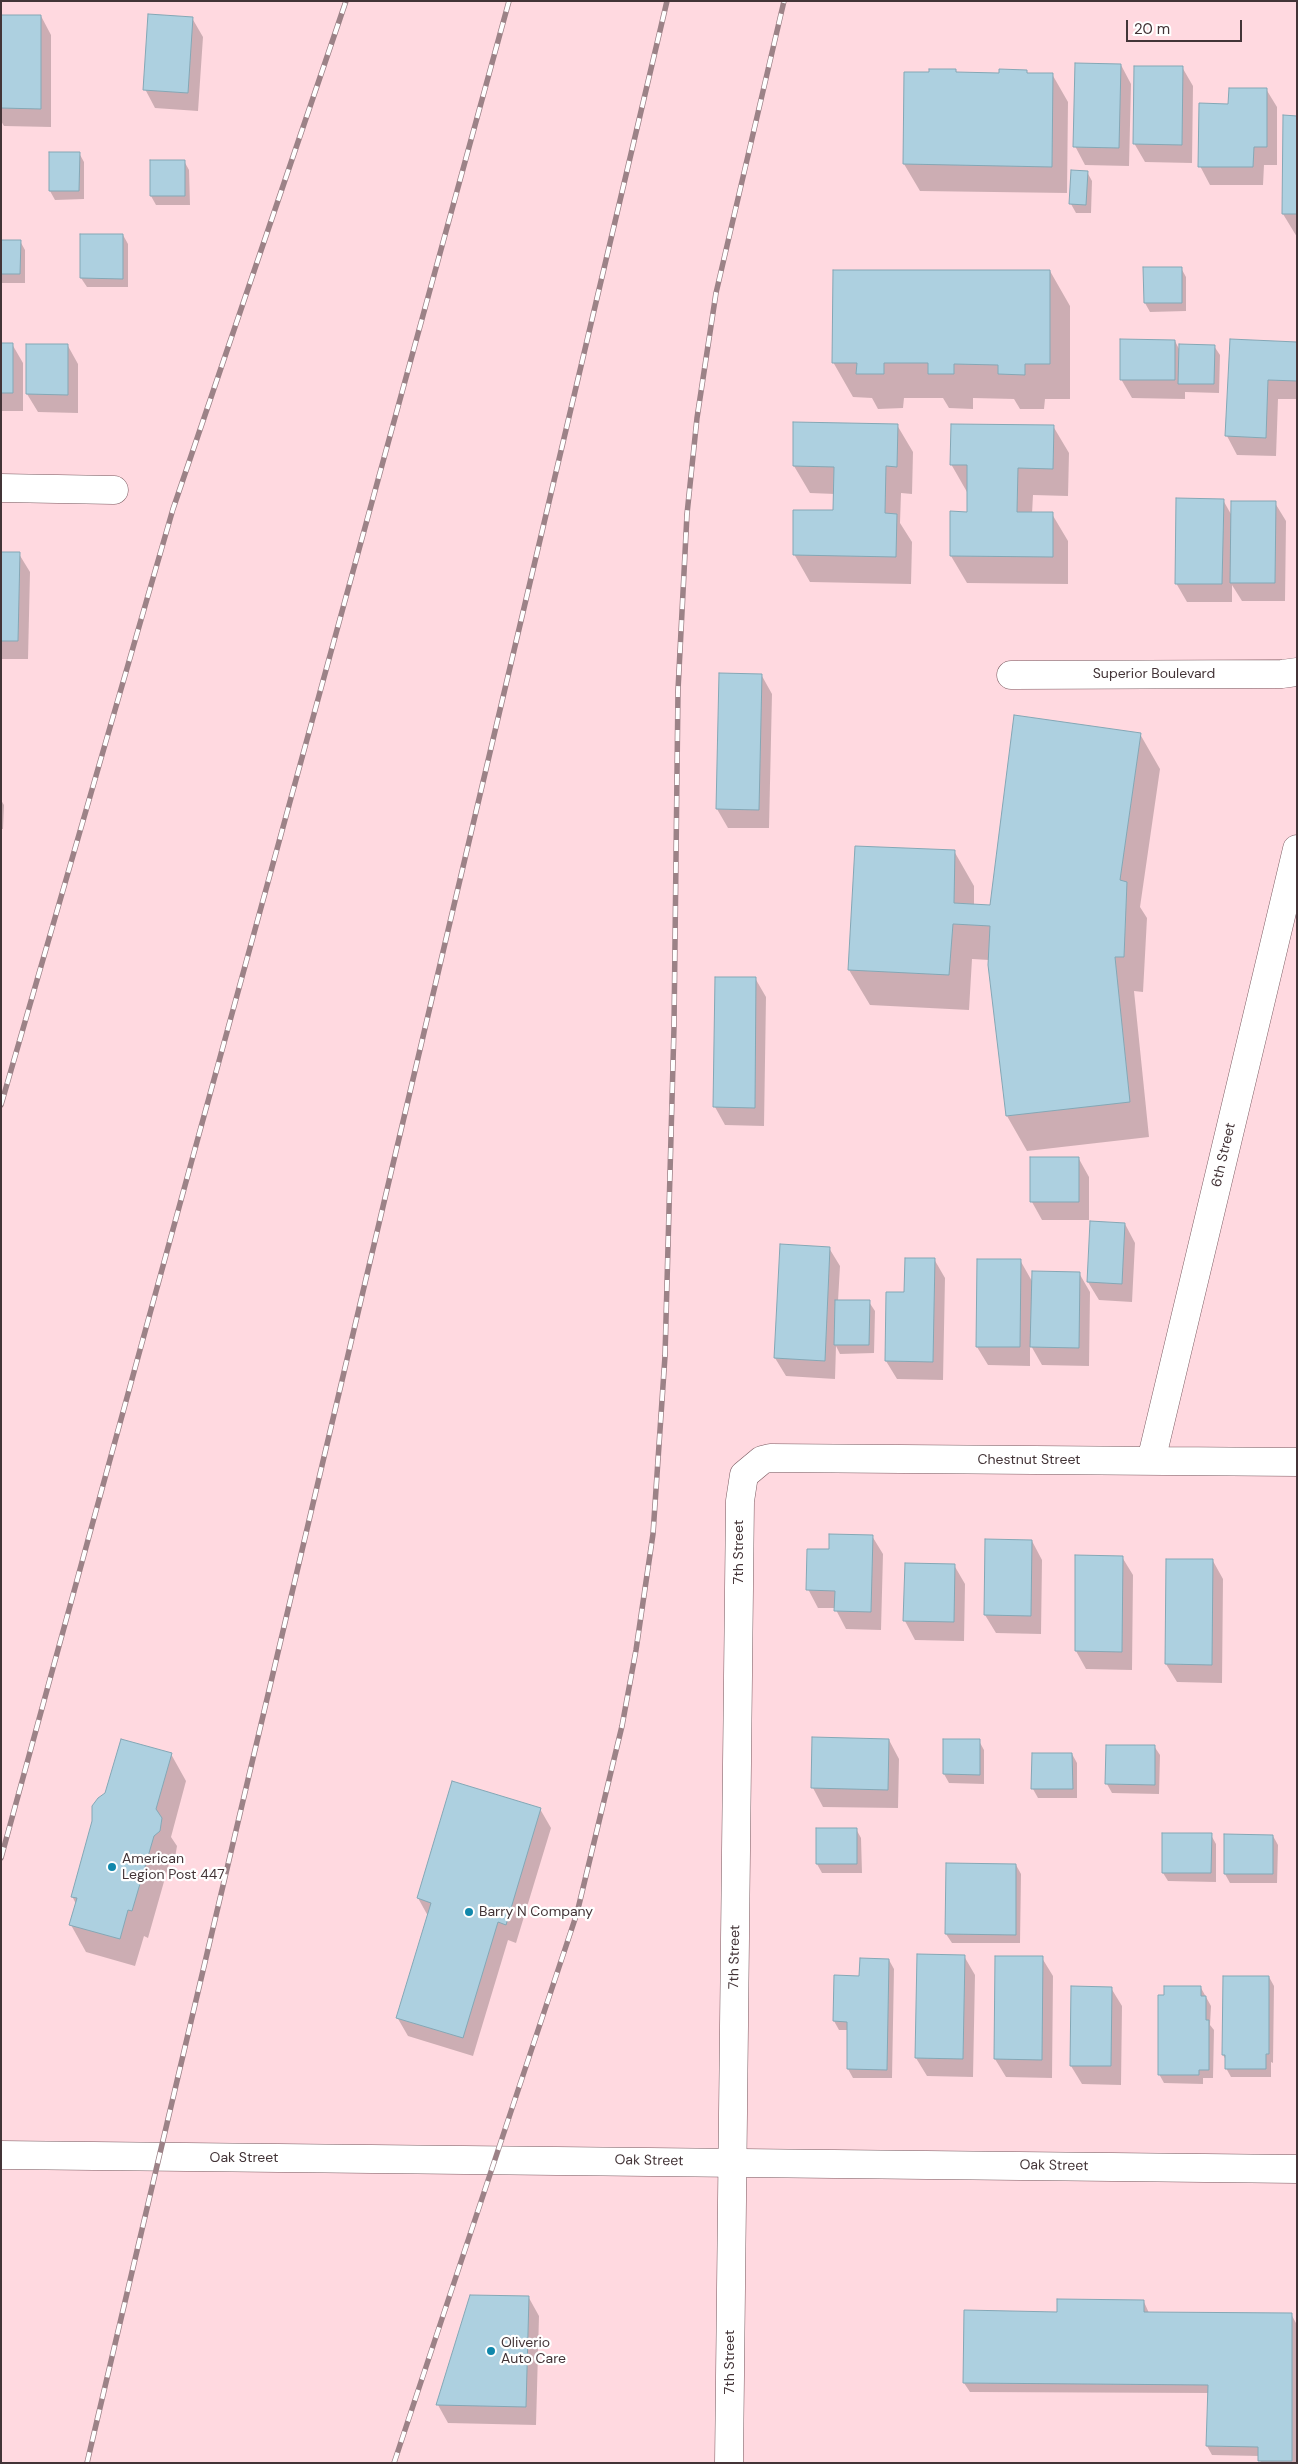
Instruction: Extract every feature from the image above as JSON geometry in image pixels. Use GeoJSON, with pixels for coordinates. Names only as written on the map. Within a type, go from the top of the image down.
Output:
{"type":"FeatureCollection","features":[{"type":"Feature","properties":{"kind":"street"},"geometry":{"type":"LineString","coordinates":[[1,488],[114,490]]}},
{"type":"Feature","properties":{"kind":"street","name":"Superior Boulevard"},"geometry":{"type":"LineString","coordinates":[[1011,675],[1272,674],[1297,672]]}},
{"type":"Feature","properties":{"kind":"street","name":"6th Street"},"geometry":{"type":"LineString","coordinates":[[1151,1461],[1297,848]]}},
{"type":"Feature","properties":{"kind":"street","name":"Chestnut Street"},"geometry":{"type":"LineString","coordinates":[[762,1460],[783,1458],[1297,1462]]}},
{"type":"Feature","properties":{"kind":"street","name":"7th Street"},"geometry":{"type":"LineString","coordinates":[[729,2463],[740,1501],[744,1475],[762,1460]]}},
{"type":"Feature","properties":{"kind":"street","name":"Oak Street"},"geometry":{"type":"LineString","coordinates":[[1,2155],[1297,2169]]}},
{"type":"Feature","properties":{"kind":"building"},"geometry":{"type":"Polygon","coordinates":[[[148,14],[193,17],[188,93],[143,90],[148,14]]]}},
{"type":"Feature","properties":{"kind":"building"},"geometry":{"type":"Polygon","coordinates":[[[1,15],[41,15],[41,109],[1,108],[1,15]]]}},
{"type":"Feature","properties":{"kind":"building"},"geometry":{"type":"Polygon","coordinates":[[[1075,63],[1121,64],[1119,148],[1073,147],[1075,63]]]}},
{"type":"Feature","properties":{"kind":"building"},"geometry":{"type":"Polygon","coordinates":[[[1134,66],[1183,66],[1182,145],[1133,144],[1134,66]]]}},
{"type":"Feature","properties":{"kind":"building"},"geometry":{"type":"Polygon","coordinates":[[[929,69],[956,69],[956,72],[999,73],[999,69],[1027,70],[1027,73],[1053,73],[1052,167],[903,164],[904,72],[929,72],[929,69]]]}},
{"type":"Feature","properties":{"kind":"building"},"geometry":{"type":"Polygon","coordinates":[[[1229,88],[1267,88],[1267,147],[1254,147],[1253,167],[1198,167],[1199,103],[1228,104],[1229,88]]]}},
{"type":"Feature","properties":{"kind":"building"},"geometry":{"type":"Polygon","coordinates":[[[1283,115],[1297,116],[1297,214],[1282,214],[1283,115]]]}},
{"type":"Feature","properties":{"kind":"building"},"geometry":{"type":"Polygon","coordinates":[[[49,152],[80,152],[79,191],[49,191],[49,152]]]}},
{"type":"Feature","properties":{"kind":"building"},"geometry":{"type":"Polygon","coordinates":[[[150,160],[185,160],[185,196],[150,196],[150,160]]]}},
{"type":"Feature","properties":{"kind":"building"},"geometry":{"type":"Polygon","coordinates":[[[1071,170],[1088,171],[1086,205],[1069,204],[1071,170]]]}},
{"type":"Feature","properties":{"kind":"building"},"geometry":{"type":"Polygon","coordinates":[[[80,234],[123,234],[123,279],[80,278],[80,234]]]}},
{"type":"Feature","properties":{"kind":"building"},"geometry":{"type":"Polygon","coordinates":[[[1,240],[21,240],[20,274],[1,274],[1,240]]]}},
{"type":"Feature","properties":{"kind":"building"},"geometry":{"type":"Polygon","coordinates":[[[1143,267],[1182,267],[1182,303],[1144,303],[1143,267]]]}},
{"type":"Feature","properties":{"kind":"building"},"geometry":{"type":"Polygon","coordinates":[[[833,270],[1050,270],[1050,364],[1025,364],[1025,375],[998,374],[998,365],[954,364],[954,374],[928,374],[928,363],[884,363],[884,374],[856,374],[857,363],[832,363],[833,270]]]}},
{"type":"Feature","properties":{"kind":"building"},"geometry":{"type":"Polygon","coordinates":[[[1120,339],[1175,340],[1175,380],[1120,380],[1120,339]]]}},
{"type":"Feature","properties":{"kind":"building"},"geometry":{"type":"Polygon","coordinates":[[[1230,339],[1297,342],[1297,381],[1268,380],[1266,438],[1225,436],[1230,339]]]}},
{"type":"Feature","properties":{"kind":"building"},"geometry":{"type":"Polygon","coordinates":[[[1,343],[13,343],[13,393],[1,393],[1,343]]]}},
{"type":"Feature","properties":{"kind":"building"},"geometry":{"type":"Polygon","coordinates":[[[26,344],[68,344],[68,395],[26,394],[26,344]]]}},
{"type":"Feature","properties":{"kind":"building"},"geometry":{"type":"Polygon","coordinates":[[[1179,344],[1215,345],[1214,384],[1178,384],[1179,344]]]}},
{"type":"Feature","properties":{"kind":"building"},"geometry":{"type":"Polygon","coordinates":[[[793,422],[898,424],[897,467],[886,466],[885,513],[897,514],[896,557],[793,555],[793,510],[833,510],[834,467],[793,466],[793,422]]]}},
{"type":"Feature","properties":{"kind":"building"},"geometry":{"type":"Polygon","coordinates":[[[951,424],[1054,425],[1053,469],[1018,468],[1017,512],[1053,512],[1053,557],[950,556],[950,511],[967,512],[967,465],[950,465],[951,424]]]}},
{"type":"Feature","properties":{"kind":"building"},"geometry":{"type":"Polygon","coordinates":[[[1176,498],[1224,499],[1222,584],[1175,584],[1176,498]]]}},
{"type":"Feature","properties":{"kind":"building"},"geometry":{"type":"Polygon","coordinates":[[[1231,501],[1276,501],[1275,583],[1230,583],[1231,501]]]}},
{"type":"Feature","properties":{"kind":"building"},"geometry":{"type":"Polygon","coordinates":[[[1,552],[20,552],[18,641],[1,641],[1,552]]]}},
{"type":"Feature","properties":{"kind":"building"},"geometry":{"type":"Polygon","coordinates":[[[719,673],[762,674],[759,810],[716,809],[719,673]]]}},
{"type":"Feature","properties":{"kind":"building"},"geometry":{"type":"Polygon","coordinates":[[[1014,715],[1141,733],[1120,880],[1127,882],[1124,957],[1115,957],[1130,1102],[1006,1116],[988,965],[990,926],[953,924],[949,975],[848,970],[855,846],[955,850],[954,903],[990,905],[1014,715]]]}},
{"type":"Feature","properties":{"kind":"building"},"geometry":{"type":"Polygon","coordinates":[[[715,977],[756,977],[755,1108],[713,1107],[715,977]]]}},
{"type":"Feature","properties":{"kind":"building"},"geometry":{"type":"Polygon","coordinates":[[[1030,1157],[1079,1157],[1079,1202],[1030,1202],[1030,1157]]]}},
{"type":"Feature","properties":{"kind":"building"},"geometry":{"type":"Polygon","coordinates":[[[1090,1221],[1125,1223],[1122,1284],[1087,1282],[1090,1221]]]}},
{"type":"Feature","properties":{"kind":"building"},"geometry":{"type":"Polygon","coordinates":[[[780,1244],[830,1247],[825,1361],[774,1358],[780,1244]]]}},
{"type":"Feature","properties":{"kind":"building"},"geometry":{"type":"Polygon","coordinates":[[[905,1258],[935,1258],[933,1362],[885,1361],[886,1292],[904,1292],[905,1258]]]}},
{"type":"Feature","properties":{"kind":"building"},"geometry":{"type":"Polygon","coordinates":[[[977,1259],[1021,1259],[1020,1347],[976,1347],[977,1259]]]}},
{"type":"Feature","properties":{"kind":"building"},"geometry":{"type":"Polygon","coordinates":[[[1032,1271],[1080,1272],[1079,1348],[1030,1347],[1032,1271]]]}},
{"type":"Feature","properties":{"kind":"building"},"geometry":{"type":"Polygon","coordinates":[[[835,1300],[870,1300],[869,1345],[834,1345],[835,1300]]]}},
{"type":"Feature","properties":{"kind":"building"},"geometry":{"type":"Polygon","coordinates":[[[829,1534],[873,1535],[871,1612],[834,1611],[835,1591],[806,1590],[807,1549],[829,1549],[829,1534]]]}},
{"type":"Feature","properties":{"kind":"building"},"geometry":{"type":"Polygon","coordinates":[[[985,1539],[1032,1540],[1031,1616],[984,1615],[985,1539]]]}},
{"type":"Feature","properties":{"kind":"building"},"geometry":{"type":"Polygon","coordinates":[[[1075,1555],[1123,1556],[1122,1652],[1075,1651],[1075,1555]]]}},
{"type":"Feature","properties":{"kind":"building"},"geometry":{"type":"Polygon","coordinates":[[[1166,1559],[1213,1559],[1212,1665],[1165,1664],[1166,1559]]]}},
{"type":"Feature","properties":{"kind":"building"},"geometry":{"type":"Polygon","coordinates":[[[905,1563],[955,1564],[954,1622],[903,1621],[905,1563]]]}},
{"type":"Feature","properties":{"kind":"building"},"geometry":{"type":"Polygon","coordinates":[[[812,1737],[889,1739],[888,1790],[811,1788],[812,1737]]]}},
{"type":"Feature","properties":{"kind":"building","name":"American Legion Post 447"},"geometry":{"type":"Polygon","coordinates":[[[121,1739],[172,1753],[156,1809],[162,1818],[160,1831],[154,1836],[132,1911],[128,1910],[120,1939],[69,1925],[77,1898],[71,1897],[92,1821],[92,1806],[105,1793],[121,1739]]]}},
{"type":"Feature","properties":{"kind":"building"},"geometry":{"type":"Polygon","coordinates":[[[943,1739],[980,1739],[980,1775],[943,1774],[943,1739]]]}},
{"type":"Feature","properties":{"kind":"building"},"geometry":{"type":"Polygon","coordinates":[[[1106,1745],[1155,1745],[1155,1785],[1105,1784],[1106,1745]]]}},
{"type":"Feature","properties":{"kind":"building"},"geometry":{"type":"Polygon","coordinates":[[[1032,1753],[1072,1753],[1073,1789],[1031,1789],[1032,1753]]]}},
{"type":"Feature","properties":{"kind":"building","name":"Barry N Company"},"geometry":{"type":"Polygon","coordinates":[[[452,1781],[541,1808],[506,1925],[498,1922],[463,2038],[396,2018],[431,1903],[417,1898],[452,1781]]]}},
{"type":"Feature","properties":{"kind":"building"},"geometry":{"type":"Polygon","coordinates":[[[816,1828],[857,1828],[857,1864],[816,1864],[816,1828]]]}},
{"type":"Feature","properties":{"kind":"building"},"geometry":{"type":"Polygon","coordinates":[[[1162,1833],[1212,1833],[1211,1873],[1162,1873],[1162,1833]]]}},
{"type":"Feature","properties":{"kind":"building"},"geometry":{"type":"Polygon","coordinates":[[[1224,1834],[1273,1835],[1273,1874],[1224,1874],[1224,1834]]]}},
{"type":"Feature","properties":{"kind":"building"},"geometry":{"type":"Polygon","coordinates":[[[946,1863],[1016,1864],[1016,1935],[945,1934],[946,1863]]]}},
{"type":"Feature","properties":{"kind":"building"},"geometry":{"type":"Polygon","coordinates":[[[917,1954],[965,1955],[963,2059],[915,2058],[917,1954]]]}},
{"type":"Feature","properties":{"kind":"building"},"geometry":{"type":"Polygon","coordinates":[[[995,1956],[1043,1956],[1042,2060],[994,2059],[995,1956]]]}},
{"type":"Feature","properties":{"kind":"building"},"geometry":{"type":"Polygon","coordinates":[[[860,1958],[889,1959],[887,2070],[847,2069],[847,2022],[833,2021],[834,1975],[859,1976],[860,1958]]]}},
{"type":"Feature","properties":{"kind":"building"},"geometry":{"type":"Polygon","coordinates":[[[1223,1976],[1269,1976],[1269,2054],[1266,2054],[1266,2069],[1225,2069],[1225,2055],[1222,2055],[1223,1976]]]}},
{"type":"Feature","properties":{"kind":"building"},"geometry":{"type":"Polygon","coordinates":[[[1071,1986],[1112,1987],[1111,2066],[1070,2066],[1071,1986]]]}},
{"type":"Feature","properties":{"kind":"building"},"geometry":{"type":"Polygon","coordinates":[[[1164,1986],[1201,1986],[1201,1996],[1206,1996],[1206,2020],[1209,2020],[1209,2070],[1199,2070],[1199,2075],[1158,2075],[1158,1995],[1164,1995],[1164,1986]]]}},
{"type":"Feature","properties":{"kind":"building","name":"Oliverio Auto Care"},"geometry":{"type":"Polygon","coordinates":[[[470,2295],[529,2296],[526,2407],[436,2405],[470,2295]]]}},
{"type":"Feature","properties":{"kind":"building"},"geometry":{"type":"Polygon","coordinates":[[[1057,2299],[1144,2300],[1144,2312],[1292,2313],[1292,2461],[1258,2461],[1258,2447],[1206,2446],[1208,2385],[963,2383],[964,2310],[1057,2312],[1057,2299]]]}},
{"type":"Feature","properties":{"kind":"railway"},"geometry":{"type":"LineString","coordinates":[[1,1105],[173,509],[346,1]]}},
{"type":"Feature","properties":{"kind":"railway"},"geometry":{"type":"LineString","coordinates":[[1,1858],[509,1]]}},
{"type":"Feature","properties":{"kind":"railway"},"geometry":{"type":"LineString","coordinates":[[87,2463],[667,1]]}},
{"type":"Feature","properties":{"kind":"railway"},"geometry":{"type":"LineString","coordinates":[[394,2463],[577,1913],[622,1726],[636,1650],[653,1534],[665,1356],[674,1027],[678,690],[687,514],[697,418],[716,293],[784,1]]}},
{"type":"Feature","properties":{"kind":"place","name":"American Legion Post 447"},"geometry":{"type":"Point","coordinates":[112,1867]}},
{"type":"Feature","properties":{"kind":"place","name":"Barry N Company"},"geometry":{"type":"Point","coordinates":[469,1912]}},
{"type":"Feature","properties":{"kind":"place","name":"Oliverio Auto Care"},"geometry":{"type":"Point","coordinates":[491,2351]}}]}
